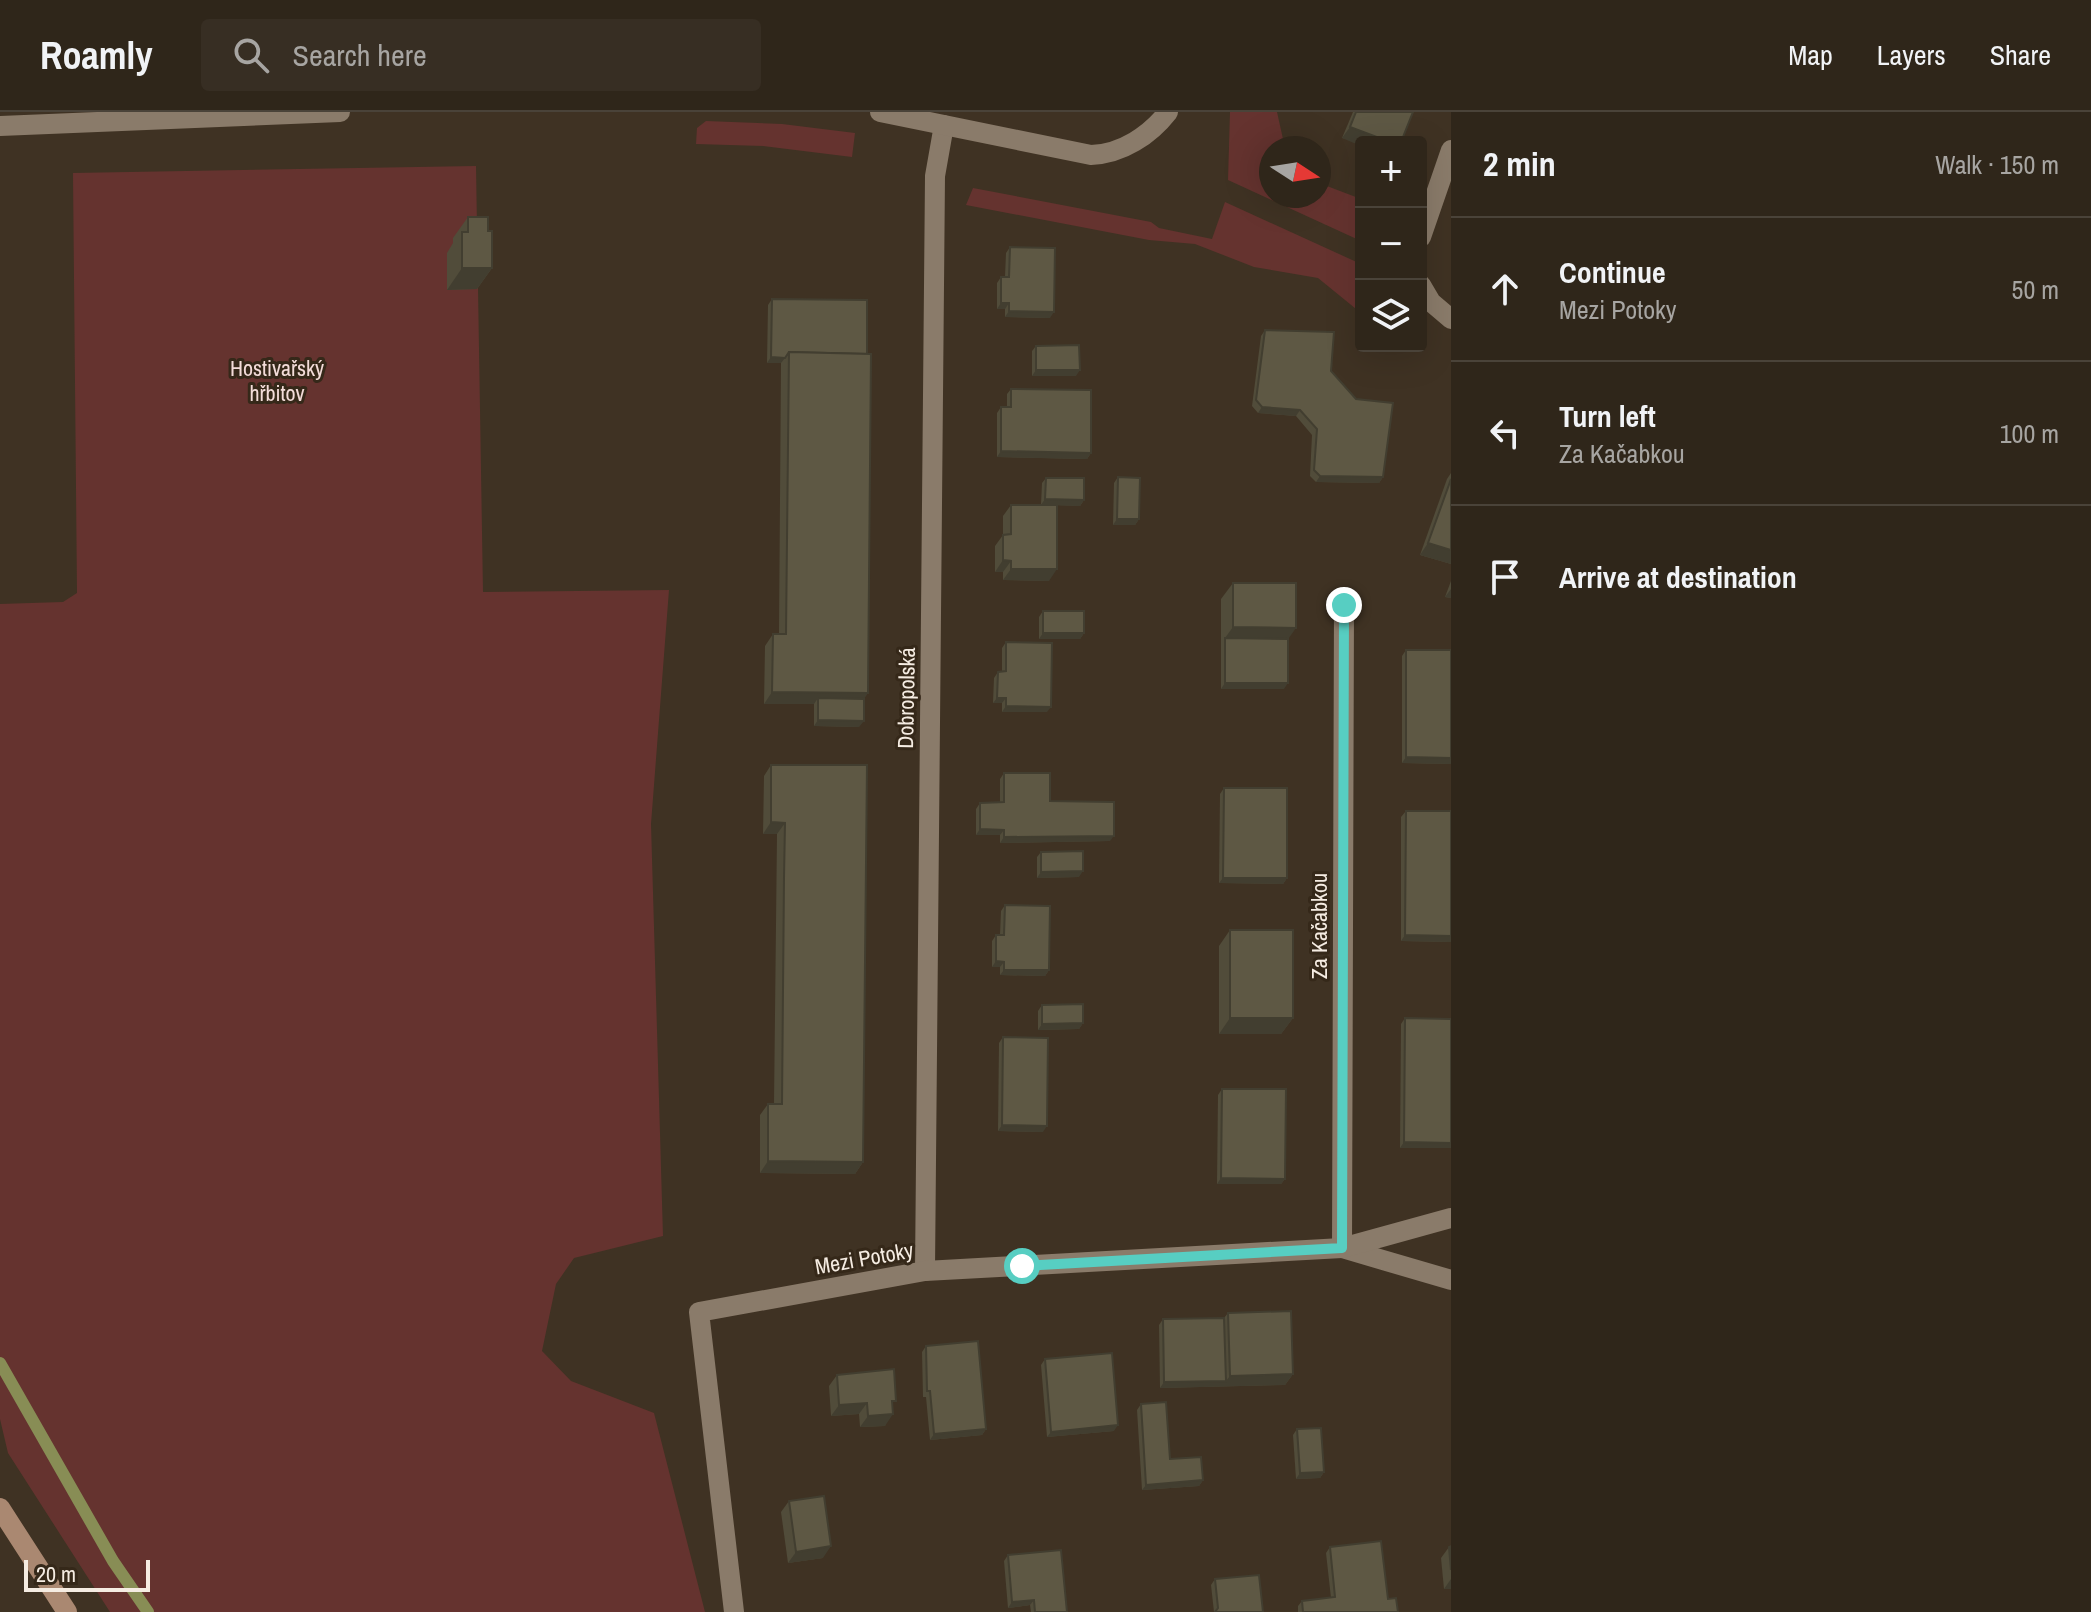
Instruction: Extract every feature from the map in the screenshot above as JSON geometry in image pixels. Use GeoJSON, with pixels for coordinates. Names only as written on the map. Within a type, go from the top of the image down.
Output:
{"type":"FeatureCollection","features":[{"type":"Feature","properties":{"kind":"main road"},"geometry":{"type":"LineString","coordinates":[[0,1508],[67,1612]]}},
{"type":"Feature","properties":{"kind":"street"},"geometry":{"type":"LineString","coordinates":[[0,126],[340,112]]}},
{"type":"Feature","properties":{"kind":"street"},"geometry":{"type":"LineString","coordinates":[[880,112],[1078,153],[1104,154],[1143,136],[1168,112]]}},
{"type":"Feature","properties":{"kind":"street","name":"Dobropolská"},"geometry":{"type":"LineString","coordinates":[[925,1271],[935,176],[944,125]]}},
{"type":"Feature","properties":{"kind":"street"},"geometry":{"type":"LineString","coordinates":[[1427,220],[1451,150]]}},
{"type":"Feature","properties":{"kind":"street"},"geometry":{"type":"LineString","coordinates":[[1427,295],[1451,319]]}},
{"type":"Feature","properties":{"kind":"street","name":"Za Kačabkou"},"geometry":{"type":"LineString","coordinates":[[1342,1248],[1344,605]]}},
{"type":"Feature","properties":{"kind":"street","name":"Mezi Potoky"},"geometry":{"type":"LineString","coordinates":[[734,1612],[699,1312],[925,1271],[1342,1248],[1451,1218]]}},
{"type":"Feature","properties":{"kind":"street","name":"Mezi Potoky"},"geometry":{"type":"LineString","coordinates":[[1342,1248],[1451,1280]]}},
{"type":"Feature","properties":{"kind":"green space"},"geometry":{"type":"Polygon","coordinates":[[[1230,112],[1277,112],[1282,136],[1259,136],[1259,194],[1228,180],[1230,112]]]}},
{"type":"Feature","properties":{"kind":"green space"},"geometry":{"type":"Polygon","coordinates":[[[706,121],[782,124],[855,133],[852,157],[763,146],[696,144],[697,128],[706,121]]]}},
{"type":"Feature","properties":{"kind":"green space","name":"Hostivařský hřbitov"},"geometry":{"type":"Polygon","coordinates":[[[476,166],[483,592],[669,590],[651,824],[663,1236],[574,1258],[556,1284],[542,1351],[571,1381],[654,1413],[705,1612],[110,1612],[8,1453],[0,1419],[0,604],[63,602],[77,593],[73,173],[476,166]]]}},
{"type":"Feature","properties":{"kind":"green space"},"geometry":{"type":"Polygon","coordinates":[[[973,188],[1151,222],[1159,228],[1212,239],[1225,202],[1355,261],[1355,308],[1318,278],[1254,267],[1195,244],[1149,240],[966,205],[973,188]]]}},
{"type":"Feature","properties":{"kind":"green space"},"geometry":{"type":"Polygon","coordinates":[[[1331,188],[1355,197],[1355,238],[1289,208],[1331,208],[1331,188]]]}},
{"type":"Feature","properties":{"kind":"building"},"geometry":{"type":"Polygon","coordinates":[[[1356,112],[1413,112],[1403,136],[1374,136],[1350,127],[1356,112]]]}},
{"type":"Feature","properties":{"kind":"building"},"geometry":{"type":"Polygon","coordinates":[[[468,217],[488,217],[488,231],[492,231],[492,268],[462,268],[462,232],[468,232],[468,217]]]}},
{"type":"Feature","properties":{"kind":"building"},"geometry":{"type":"Polygon","coordinates":[[[1010,247],[1055,248],[1054,312],[1009,311],[1009,303],[1001,303],[1001,277],[1009,277],[1010,247]]]}},
{"type":"Feature","properties":{"kind":"building"},"geometry":{"type":"Polygon","coordinates":[[[772,299],[867,300],[867,354],[789,352],[785,358],[771,357],[772,299]]]}},
{"type":"Feature","properties":{"kind":"building"},"geometry":{"type":"Polygon","coordinates":[[[1265,330],[1334,332],[1331,371],[1356,399],[1393,403],[1383,477],[1320,476],[1314,470],[1317,429],[1300,410],[1262,407],[1256,400],[1265,330]]]}},
{"type":"Feature","properties":{"kind":"building"},"geometry":{"type":"Polygon","coordinates":[[[1079,345],[1080,370],[1036,370],[1036,346],[1079,345]]]}},
{"type":"Feature","properties":{"kind":"building"},"geometry":{"type":"Polygon","coordinates":[[[789,352],[871,354],[868,693],[772,692],[773,634],[786,634],[789,352]]]}},
{"type":"Feature","properties":{"kind":"building"},"geometry":{"type":"Polygon","coordinates":[[[1011,389],[1091,390],[1091,453],[1001,451],[1001,407],[1011,407],[1011,389]]]}},
{"type":"Feature","properties":{"kind":"building"},"geometry":{"type":"Polygon","coordinates":[[[1118,477],[1140,478],[1139,519],[1117,519],[1118,477]]]}},
{"type":"Feature","properties":{"kind":"building"},"geometry":{"type":"Polygon","coordinates":[[[1046,478],[1084,478],[1084,500],[1045,499],[1046,478]]]}},
{"type":"Feature","properties":{"kind":"building"},"geometry":{"type":"Polygon","coordinates":[[[1451,479],[1451,550],[1428,543],[1451,479]]]}},
{"type":"Feature","properties":{"kind":"building"},"geometry":{"type":"Polygon","coordinates":[[[1011,505],[1057,505],[1057,569],[1011,569],[1011,561],[1003,560],[1003,535],[1011,534],[1011,505]]]}},
{"type":"Feature","properties":{"kind":"building"},"geometry":{"type":"Polygon","coordinates":[[[1233,583],[1296,583],[1296,628],[1233,627],[1233,583]]]}},
{"type":"Feature","properties":{"kind":"building"},"geometry":{"type":"Polygon","coordinates":[[[1043,611],[1084,611],[1084,633],[1043,633],[1043,611]]]}},
{"type":"Feature","properties":{"kind":"building"},"geometry":{"type":"Polygon","coordinates":[[[1225,638],[1288,639],[1288,683],[1225,683],[1225,638]]]}},
{"type":"Feature","properties":{"kind":"building"},"geometry":{"type":"Polygon","coordinates":[[[1006,642],[1052,643],[1051,707],[1006,706],[1006,698],[997,698],[998,672],[1006,671],[1006,642]]]}},
{"type":"Feature","properties":{"kind":"building"},"geometry":{"type":"Polygon","coordinates":[[[1406,650],[1451,650],[1451,758],[1406,757],[1406,650]]]}},
{"type":"Feature","properties":{"kind":"building"},"geometry":{"type":"Polygon","coordinates":[[[818,698],[864,699],[864,721],[818,720],[818,698]]]}},
{"type":"Feature","properties":{"kind":"building"},"geometry":{"type":"Polygon","coordinates":[[[771,765],[867,765],[863,1162],[768,1161],[768,1104],[782,1104],[785,823],[771,822],[771,765]]]}},
{"type":"Feature","properties":{"kind":"building"},"geometry":{"type":"Polygon","coordinates":[[[1004,773],[1050,773],[1050,801],[1114,802],[1114,836],[1004,837],[1004,830],[980,829],[980,803],[1004,802],[1004,773]]]}},
{"type":"Feature","properties":{"kind":"building"},"geometry":{"type":"Polygon","coordinates":[[[1224,788],[1287,788],[1287,878],[1223,878],[1224,788]]]}},
{"type":"Feature","properties":{"kind":"building"},"geometry":{"type":"Polygon","coordinates":[[[1406,811],[1451,811],[1451,936],[1405,935],[1406,811]]]}},
{"type":"Feature","properties":{"kind":"building"},"geometry":{"type":"Polygon","coordinates":[[[1083,851],[1083,871],[1041,872],[1041,852],[1083,851]]]}},
{"type":"Feature","properties":{"kind":"building"},"geometry":{"type":"Polygon","coordinates":[[[1005,905],[1050,906],[1049,970],[1004,970],[1004,962],[996,961],[996,935],[1004,935],[1005,905]]]}},
{"type":"Feature","properties":{"kind":"building"},"geometry":{"type":"Polygon","coordinates":[[[1230,930],[1293,930],[1293,1018],[1230,1018],[1230,930]]]}},
{"type":"Feature","properties":{"kind":"building"},"geometry":{"type":"Polygon","coordinates":[[[1083,1004],[1083,1023],[1042,1024],[1042,1005],[1083,1004]]]}},
{"type":"Feature","properties":{"kind":"building"},"geometry":{"type":"Polygon","coordinates":[[[1405,1018],[1451,1019],[1451,1143],[1404,1142],[1405,1018]]]}},
{"type":"Feature","properties":{"kind":"building"},"geometry":{"type":"Polygon","coordinates":[[[1003,1037],[1048,1038],[1047,1126],[1002,1125],[1003,1037]]]}},
{"type":"Feature","properties":{"kind":"building"},"geometry":{"type":"Polygon","coordinates":[[[1222,1089],[1286,1089],[1285,1179],[1221,1178],[1222,1089]]]}},
{"type":"Feature","properties":{"kind":"building"},"geometry":{"type":"Polygon","coordinates":[[[1291,1311],[1293,1374],[1230,1376],[1228,1313],[1291,1311]]]}},
{"type":"Feature","properties":{"kind":"building"},"geometry":{"type":"Polygon","coordinates":[[[1224,1318],[1226,1381],[1164,1382],[1163,1319],[1224,1318]]]}},
{"type":"Feature","properties":{"kind":"building"},"geometry":{"type":"Polygon","coordinates":[[[978,1341],[986,1429],[934,1434],[930,1391],[927,1391],[926,1346],[978,1341]]]}},
{"type":"Feature","properties":{"kind":"building"},"geometry":{"type":"Polygon","coordinates":[[[1112,1353],[1118,1425],[1051,1432],[1045,1359],[1112,1353]]]}},
{"type":"Feature","properties":{"kind":"building"},"geometry":{"type":"Polygon","coordinates":[[[894,1369],[896,1401],[892,1401],[893,1414],[868,1416],[867,1403],[839,1405],[837,1375],[894,1369]]]}},
{"type":"Feature","properties":{"kind":"building"},"geometry":{"type":"Polygon","coordinates":[[[1166,1402],[1170,1459],[1201,1457],[1203,1480],[1146,1485],[1141,1404],[1166,1402]]]}},
{"type":"Feature","properties":{"kind":"building"},"geometry":{"type":"Polygon","coordinates":[[[1321,1428],[1324,1472],[1300,1473],[1297,1429],[1321,1428]]]}},
{"type":"Feature","properties":{"kind":"building"},"geometry":{"type":"Polygon","coordinates":[[[824,1496],[831,1546],[796,1552],[789,1501],[824,1496]]]}},
{"type":"Feature","properties":{"kind":"building"},"geometry":{"type":"Polygon","coordinates":[[[1381,1541],[1388,1599],[1396,1598],[1398,1612],[1303,1612],[1302,1601],[1335,1597],[1330,1547],[1381,1541]]]}},
{"type":"Feature","properties":{"kind":"building"},"geometry":{"type":"Polygon","coordinates":[[[1061,1550],[1067,1612],[1035,1612],[1034,1600],[1012,1602],[1008,1555],[1061,1550]]]}},
{"type":"Feature","properties":{"kind":"building"},"geometry":{"type":"Polygon","coordinates":[[[1259,1575],[1263,1612],[1215,1612],[1218,1608],[1215,1579],[1259,1575]]]}},
{"type":"Feature","properties":{"kind":"waterway"},"geometry":{"type":"LineString","coordinates":[[0,1363],[113,1561],[148,1612]]}},
{"type":"Feature","properties":{"kind":"route"},"geometry":{"type":"LineString","coordinates":[[1022,1266],[1342,1248],[1344,605]]}}]}
